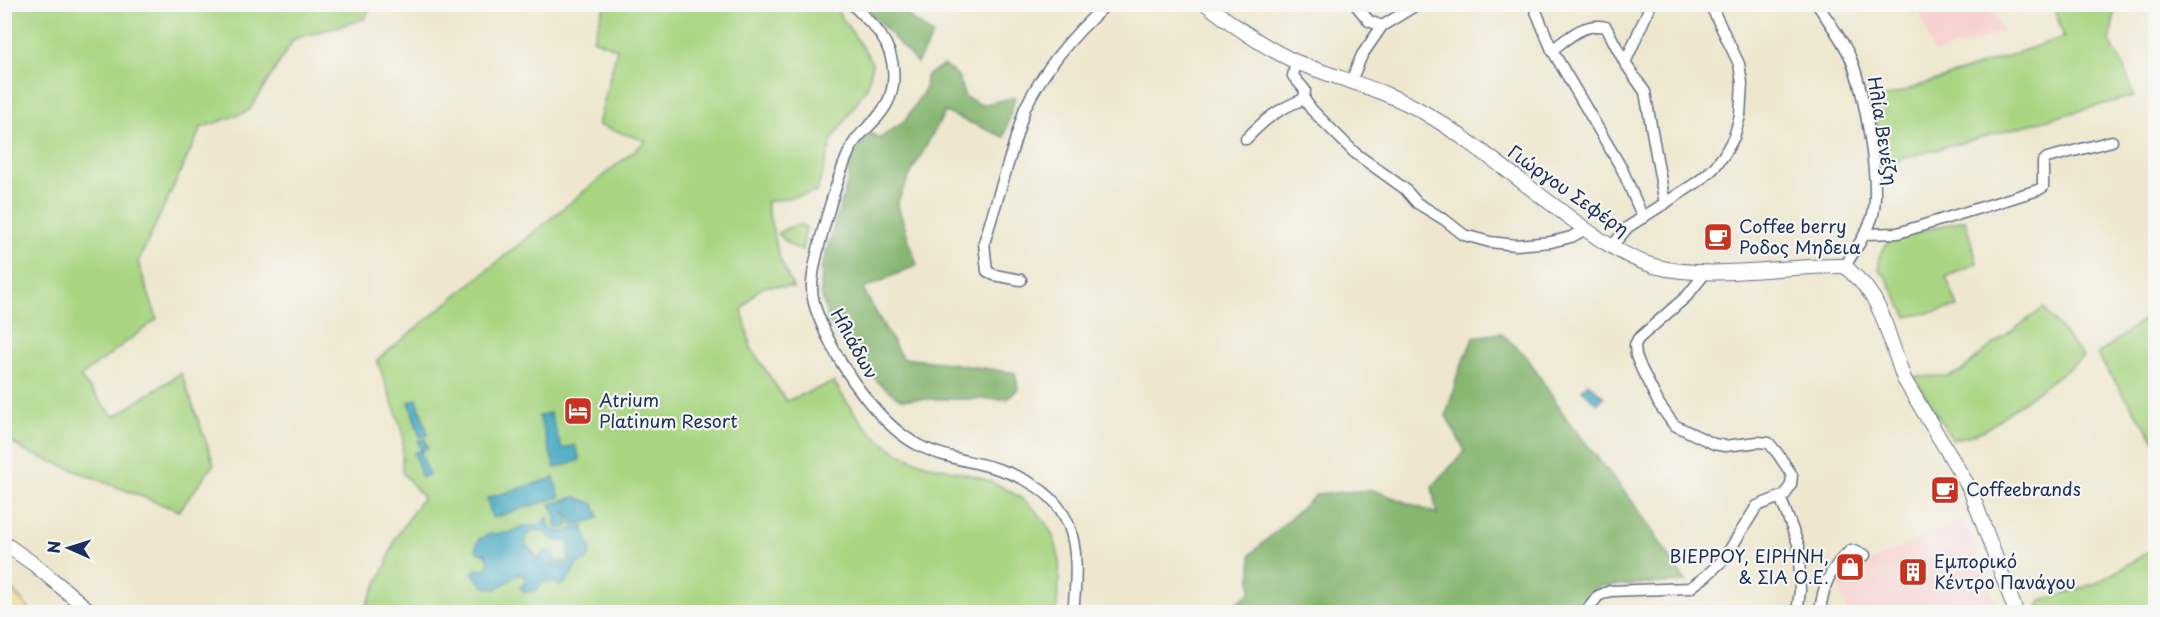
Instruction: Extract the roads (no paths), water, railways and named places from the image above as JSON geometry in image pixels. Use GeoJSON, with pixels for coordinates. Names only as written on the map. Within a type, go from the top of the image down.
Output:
{"type":"FeatureCollection","features":[{"type":"Feature","properties":{"kind":"main road","name":"Γιώργου Σεφέρη"},"geometry":{"type":"LineString","coordinates":[[1206,4],[1263,46],[1404,102],[1443,124],[1586,229],[1612,246],[1654,266],[1707,271],[1845,266]]}},
{"type":"Feature","properties":{"kind":"main road"},"geometry":{"type":"LineString","coordinates":[[1845,266],[1865,286],[1874,299],[1882,315],[1904,379],[1970,489],[2016,612]]}},
{"type":"Feature","properties":{"kind":"main road"},"geometry":{"type":"LineString","coordinates":[[4,533],[35,565]]}},
{"type":"Feature","properties":{"kind":"main road"},"geometry":{"type":"LineString","coordinates":[[4,543],[35,565],[91,612]]}},
{"type":"Feature","properties":{"kind":"street","name":"Ηλιάδων"},"geometry":{"type":"LineString","coordinates":[[852,4],[880,34],[888,49],[892,61],[893,84],[890,98],[880,114],[855,141],[848,153],[827,219],[813,270],[812,289],[819,318],[832,345],[867,398],[906,436],[932,451],[998,469],[1027,480],[1052,500],[1070,528],[1076,546],[1077,577],[1073,612]]}},
{"type":"Feature","properties":{"kind":"street"},"geometry":{"type":"LineString","coordinates":[[1022,280],[994,275],[987,271],[984,243],[1025,108],[1034,91],[1075,36],[1107,4]]}},
{"type":"Feature","properties":{"kind":"street"},"geometry":{"type":"LineString","coordinates":[[1355,4],[1369,21],[1382,26]]}},
{"type":"Feature","properties":{"kind":"street"},"geometry":{"type":"LineString","coordinates":[[1351,81],[1362,55],[1382,26],[1418,4]]}},
{"type":"Feature","properties":{"kind":"street"},"geometry":{"type":"LineString","coordinates":[[1533,4],[1552,50],[1622,169],[1643,218]]}},
{"type":"Feature","properties":{"kind":"street"},"geometry":{"type":"LineString","coordinates":[[1625,63],[1651,4]]}},
{"type":"Feature","properties":{"kind":"street"},"geometry":{"type":"LineString","coordinates":[[1612,246],[1628,227],[1700,181],[1724,155],[1734,137],[1740,116],[1742,83],[1739,64],[1710,4]]}},
{"type":"Feature","properties":{"kind":"street","name":"Ηλία Βενέζη"},"geometry":{"type":"LineString","coordinates":[[1817,4],[1845,48],[1855,71],[1861,93],[1876,182],[1872,218],[1845,266]]}},
{"type":"Feature","properties":{"kind":"street"},"geometry":{"type":"LineString","coordinates":[[1552,50],[1577,30],[1598,26],[1606,27],[1625,63],[1645,92],[1665,204]]}},
{"type":"Feature","properties":{"kind":"street"},"geometry":{"type":"LineString","coordinates":[[1296,61],[1293,76],[1305,90],[1304,99],[1312,110],[1355,153],[1405,189],[1417,203],[1464,235],[1490,242],[1516,245],[1551,242],[1571,237],[1586,229]]}},
{"type":"Feature","properties":{"kind":"street"},"geometry":{"type":"LineString","coordinates":[[1246,139],[1268,117],[1283,107],[1304,99]]}},
{"type":"Feature","properties":{"kind":"street"},"geometry":{"type":"LineString","coordinates":[[1865,234],[1898,233],[2038,190],[2043,187],[2043,162],[2048,158],[2112,141]]}},
{"type":"Feature","properties":{"kind":"street"},"geometry":{"type":"LineString","coordinates":[[1586,612],[1598,596],[1610,591],[1690,588],[1707,576],[1724,559],[1757,506],[1785,495],[1791,484],[1792,475],[1769,443],[1725,446],[1714,444],[1674,425],[1659,404],[1636,356],[1635,345],[1638,339],[1687,296],[1707,271]]}},
{"type":"Feature","properties":{"kind":"street"},"geometry":{"type":"LineString","coordinates":[[1780,497],[1799,546],[1800,591],[1797,612]]}},
{"type":"Feature","properties":{"kind":"street"},"geometry":{"type":"LineString","coordinates":[[1820,612],[1822,591],[1837,562],[1851,550],[1865,555]]}},
{"type":"Feature","properties":{"kind":"water"},"geometry":{"type":"Polygon","coordinates":[[[1588,383],[1604,397],[1597,404],[1582,390],[1588,383]]]}},
{"type":"Feature","properties":{"kind":"water"},"geometry":{"type":"Polygon","coordinates":[[[417,399],[428,435],[420,437],[409,402],[417,399]]]}},
{"type":"Feature","properties":{"kind":"water"},"geometry":{"type":"Polygon","coordinates":[[[550,413],[562,449],[575,445],[580,460],[555,468],[539,416],[550,413]]]}},
{"type":"Feature","properties":{"kind":"water"},"geometry":{"type":"Polygon","coordinates":[[[425,439],[428,448],[421,451],[429,475],[422,478],[414,453],[421,450],[418,441],[425,439]]]}},
{"type":"Feature","properties":{"kind":"water"},"geometry":{"type":"Polygon","coordinates":[[[554,478],[560,497],[492,518],[487,498],[554,478]]]}},
{"type":"Feature","properties":{"kind":"water"},"geometry":{"type":"Polygon","coordinates":[[[576,497],[594,504],[599,518],[573,526],[572,518],[564,512],[569,517],[569,525],[565,528],[558,528],[550,504],[576,497]]]}},
{"type":"Feature","properties":{"kind":"water"},"geometry":{"type":"Polygon","coordinates":[[[548,517],[549,525],[557,531],[565,532],[583,526],[591,551],[586,561],[579,562],[566,582],[560,586],[553,582],[546,582],[536,591],[525,592],[520,587],[525,583],[526,578],[519,574],[496,589],[484,587],[472,573],[476,569],[484,570],[489,562],[486,554],[477,552],[479,539],[490,534],[509,533],[522,526],[538,526],[548,517]],[[534,530],[526,539],[527,546],[539,559],[544,551],[551,551],[555,556],[555,561],[549,567],[559,560],[568,563],[569,542],[553,540],[543,531],[534,530]]]}},
{"type":"Feature","properties":{"kind":"place","name":"Coffee berry Ροδος Μηδεια"},"geometry":{"type":"Point","coordinates":[1718,237]}},
{"type":"Feature","properties":{"kind":"place","name":"Atrium Platinum Resort"},"geometry":{"type":"Point","coordinates":[578,411]}},
{"type":"Feature","properties":{"kind":"place","name":"Coffeebrands"},"geometry":{"type":"Point","coordinates":[1945,490]}},
{"type":"Feature","properties":{"kind":"place","name":"ΒΙΕΡΡΟΥ, ΕΙΡΗΝΗ, & ΣΙΑ Ο.Ε."},"geometry":{"type":"Point","coordinates":[1850,567]}},
{"type":"Feature","properties":{"kind":"place","name":"Εμπορικό Κέντρο Πανάγου"},"geometry":{"type":"Point","coordinates":[1913,572]}}]}
